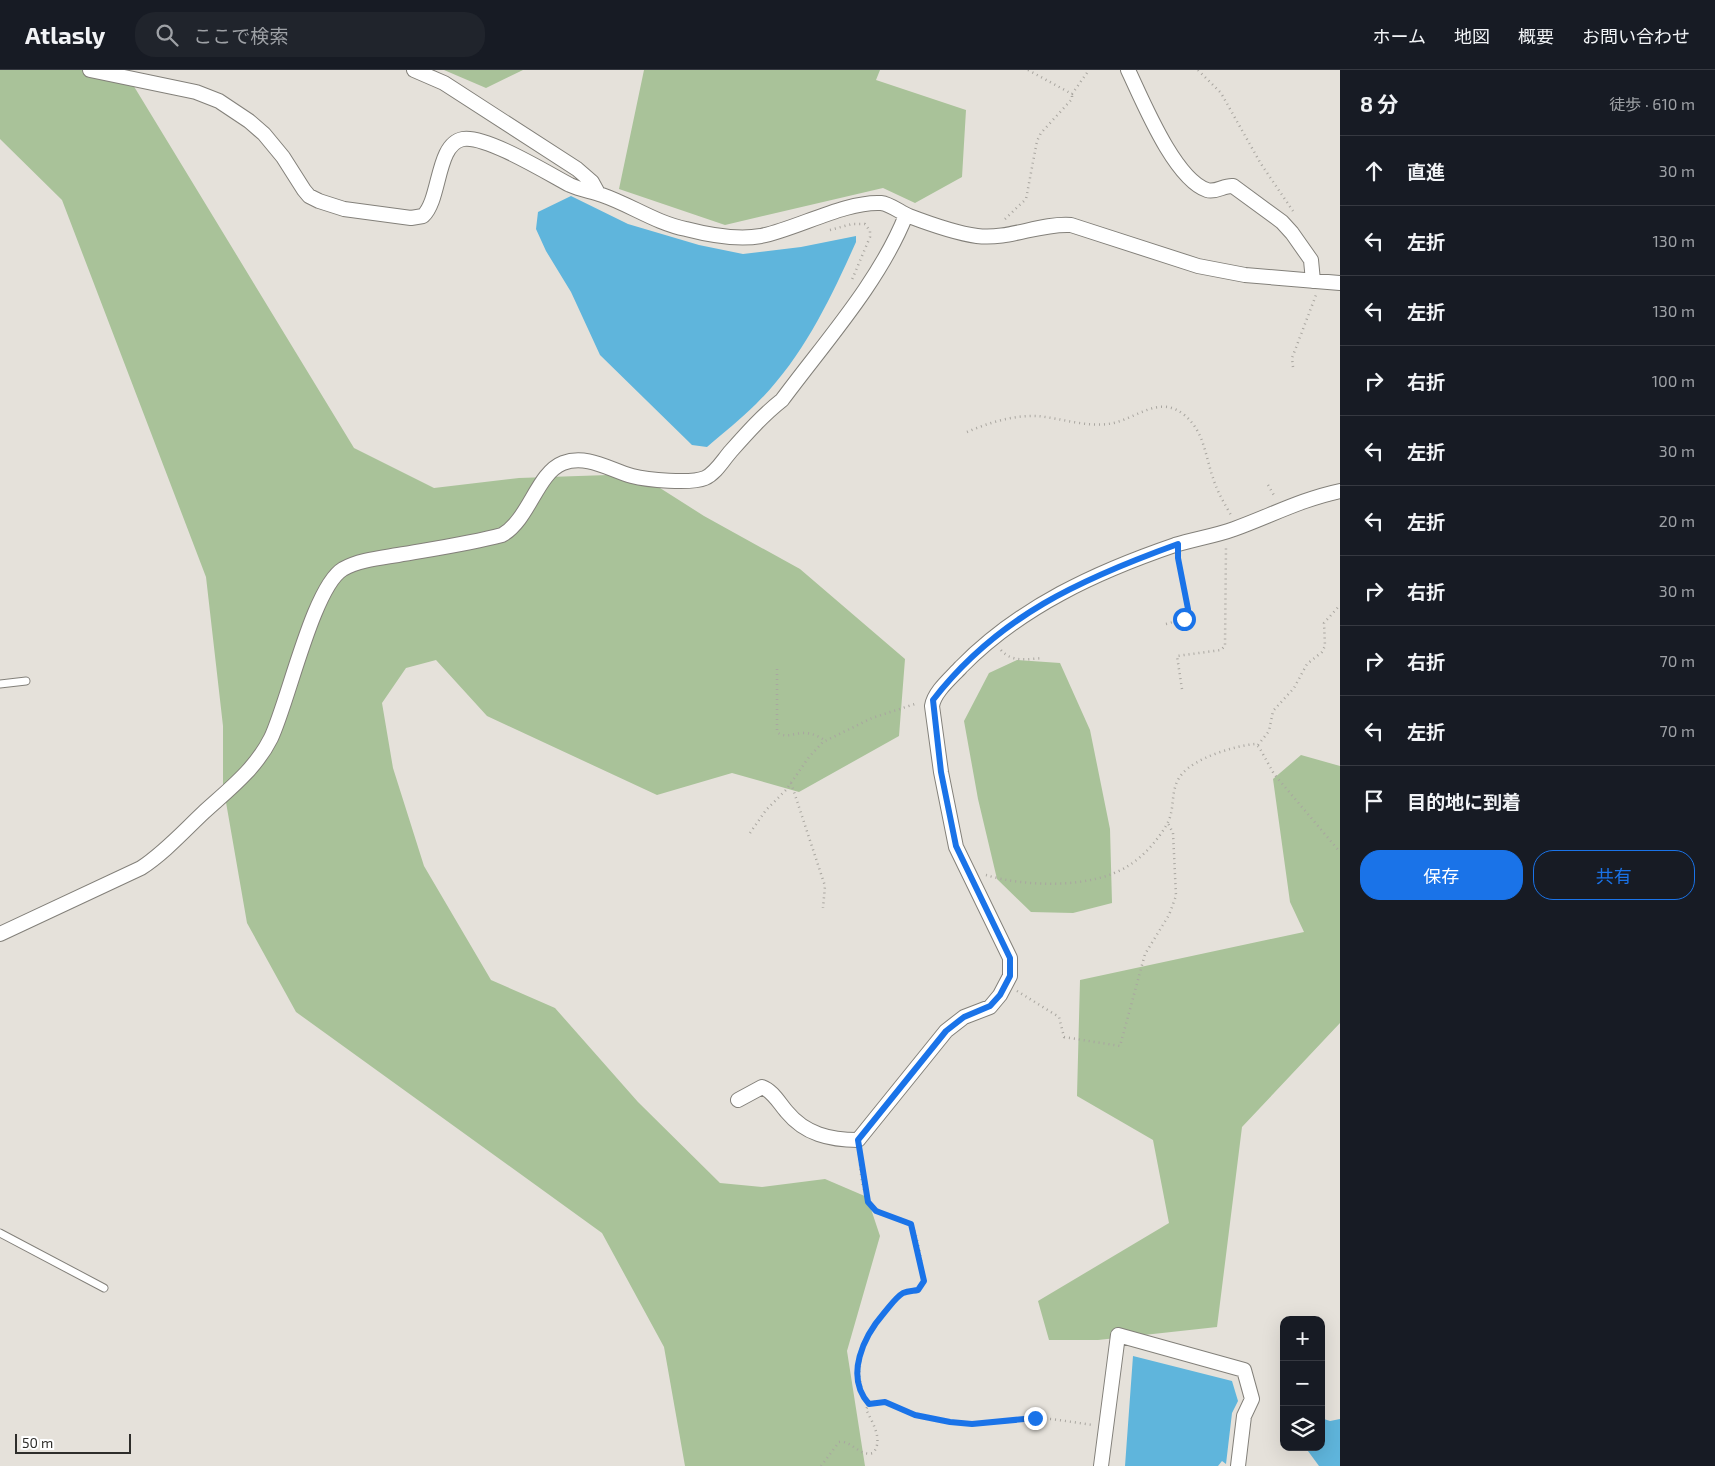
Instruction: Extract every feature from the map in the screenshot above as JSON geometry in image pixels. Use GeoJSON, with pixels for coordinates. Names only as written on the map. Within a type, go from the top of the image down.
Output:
{"type":"FeatureCollection","features":[{"type":"Feature","properties":{"kind":"street"},"geometry":{"type":"LineString","coordinates":[[90,70],[196,92],[218,101],[249,121],[264,134],[309,196],[344,209],[411,218],[423,216],[433,199],[440,173],[450,149],[454,143],[466,138],[526,159],[570,185],[598,193],[672,226],[738,237],[772,233],[833,213],[882,203],[906,215],[962,233],[989,237],[1048,225],[1070,225],[1198,266],[1245,274],[1340,282]]}},
{"type":"Feature","properties":{"kind":"street"},"geometry":{"type":"LineString","coordinates":[[414,70],[444,83],[577,169],[592,182],[598,193]]}},
{"type":"Feature","properties":{"kind":"street"},"geometry":{"type":"LineString","coordinates":[[1128,70],[1145,111],[1159,136],[1188,175],[1206,190],[1216,191],[1233,186],[1282,222],[1311,260],[1317,281]]}},
{"type":"Feature","properties":{"kind":"street"},"geometry":{"type":"LineString","coordinates":[[0,934],[141,868],[160,854],[246,775],[263,752],[274,731],[304,642],[322,599],[339,573],[344,569],[373,560],[502,535],[517,523],[553,469],[570,462],[590,462],[609,466],[634,477],[698,480],[712,473],[759,421],[782,400],[881,264],[897,238],[906,215]]}},
{"type":"Feature","properties":{"kind":"street"},"geometry":{"type":"LineString","coordinates":[[738,1100],[762,1087],[778,1099],[788,1113],[813,1133],[842,1140],[858,1140],[946,1031],[964,1017],[990,1006],[1008,984],[1010,958],[956,846],[941,772],[933,700],[958,670],[994,637],[1027,612],[1094,576],[1178,544],[1231,530],[1311,497],[1340,491]]}},
{"type":"Feature","properties":{"kind":"street"},"geometry":{"type":"LineString","coordinates":[[1102,1466],[1118,1335],[1244,1370],[1252,1399],[1244,1416],[1238,1466]]}},
{"type":"Feature","properties":{"kind":"lane"},"geometry":{"type":"LineString","coordinates":[[0,684],[26,680]]}},
{"type":"Feature","properties":{"kind":"lane"},"geometry":{"type":"LineString","coordinates":[[0,1233],[104,1288]]}},
{"type":"Feature","properties":{"kind":"path"},"geometry":{"type":"LineString","coordinates":[[1028,70],[1072,94]]}},
{"type":"Feature","properties":{"kind":"path"},"geometry":{"type":"LineString","coordinates":[[1001,222],[1026,199],[1037,141],[1041,133],[1072,99],[1072,94],[1089,70]]}},
{"type":"Feature","properties":{"kind":"path"},"geometry":{"type":"LineString","coordinates":[[1198,70],[1221,93],[1261,164],[1294,214]]}},
{"type":"Feature","properties":{"kind":"path"},"geometry":{"type":"LineString","coordinates":[[825,231],[860,223],[865,224],[870,231],[867,245],[849,286]]}},
{"type":"Feature","properties":{"kind":"path"},"geometry":{"type":"LineString","coordinates":[[1293,367],[1292,358],[1317,281]]}},
{"type":"Feature","properties":{"kind":"path"},"geometry":{"type":"LineString","coordinates":[[967,432],[983,425],[1018,417],[1036,416],[1099,425],[1122,422],[1158,406],[1184,414],[1200,434],[1231,530],[1225,646],[1220,650],[1177,656],[1182,689]]}},
{"type":"Feature","properties":{"kind":"path"},"geometry":{"type":"LineString","coordinates":[[1166,624],[1188,616],[1178,558],[1178,544]]}},
{"type":"Feature","properties":{"kind":"path"},"geometry":{"type":"LineString","coordinates":[[1258,746],[1269,731],[1273,711],[1294,688],[1307,664],[1322,652],[1325,646],[1324,623],[1340,605]]}},
{"type":"Feature","properties":{"kind":"path"},"geometry":{"type":"LineString","coordinates":[[994,637],[1001,652],[1008,658],[1043,658]]}},
{"type":"Feature","properties":{"kind":"path"},"geometry":{"type":"LineString","coordinates":[[778,669],[777,732],[783,736],[803,733],[815,734],[826,740]]}},
{"type":"Feature","properties":{"kind":"path"},"geometry":{"type":"LineString","coordinates":[[750,833],[766,810],[791,783],[809,757],[826,740],[872,718],[933,700]]}},
{"type":"Feature","properties":{"kind":"path"},"geometry":{"type":"LineString","coordinates":[[964,860],[980,872],[995,878],[1040,885],[1063,884],[1108,874],[1129,866],[1144,853],[1168,823],[1176,782],[1188,768],[1232,749],[1245,745],[1258,746]]}},
{"type":"Feature","properties":{"kind":"path"},"geometry":{"type":"LineString","coordinates":[[1258,746],[1274,774],[1340,852]]}},
{"type":"Feature","properties":{"kind":"path"},"geometry":{"type":"LineString","coordinates":[[791,783],[826,886],[822,908]]}},
{"type":"Feature","properties":{"kind":"path"},"geometry":{"type":"LineString","coordinates":[[1008,984],[1059,1017],[1064,1037],[1120,1046],[1145,954],[1169,915],[1176,896],[1173,833],[1168,823]]}},
{"type":"Feature","properties":{"kind":"path"},"geometry":{"type":"LineString","coordinates":[[858,1140],[868,1202],[876,1211],[911,1224],[924,1281],[918,1290],[902,1294],[894,1301],[867,1334],[862,1345],[859,1375],[864,1399],[869,1404]]}},
{"type":"Feature","properties":{"kind":"path"},"geometry":{"type":"LineString","coordinates":[[869,1404],[885,1402],[915,1415],[950,1422],[972,1424],[1035,1418],[1107,1427]]}},
{"type":"Feature","properties":{"kind":"path"},"geometry":{"type":"LineString","coordinates":[[821,1466],[839,1442],[846,1442],[864,1454],[873,1453],[878,1442],[866,1409],[869,1404]]}},
{"type":"Feature","properties":{"kind":"green space"},"geometry":{"type":"Polygon","coordinates":[[[0,70],[124,70],[354,448],[434,488],[519,478],[638,474],[704,516],[800,569],[905,659],[899,736],[799,792],[732,773],[657,795],[487,716],[436,660],[406,668],[382,703],[393,768],[424,866],[491,980],[555,1008],[638,1102],[720,1183],[762,1187],[825,1179],[867,1197],[880,1236],[847,1351],[865,1466],[685,1466],[664,1347],[602,1233],[296,1012],[247,923],[223,785],[223,726],[206,577],[62,200],[0,139],[0,70]]]}},
{"type":"Feature","properties":{"kind":"green space"},"geometry":{"type":"Polygon","coordinates":[[[444,70],[523,70],[486,88],[444,70]]]}},
{"type":"Feature","properties":{"kind":"green space"},"geometry":{"type":"Polygon","coordinates":[[[644,70],[880,70],[876,80],[966,110],[962,177],[915,203],[883,188],[725,225],[619,189],[644,70]]]}},
{"type":"Feature","properties":{"kind":"green space"},"geometry":{"type":"Polygon","coordinates":[[[1017,660],[1060,663],[1090,730],[1110,829],[1112,903],[1073,913],[1031,912],[997,879],[978,799],[964,721],[989,673],[1017,660]]]}},
{"type":"Feature","properties":{"kind":"green space"},"geometry":{"type":"Polygon","coordinates":[[[1301,755],[1340,766],[1340,1023],[1242,1127],[1217,1327],[1098,1340],[1049,1340],[1038,1301],[1169,1223],[1153,1140],[1077,1096],[1080,980],[1304,932],[1290,902],[1273,779],[1301,755]]]}},
{"type":"Feature","properties":{"kind":"water"},"geometry":{"type":"Polygon","coordinates":[[[571,196],[628,224],[699,245],[743,254],[801,247],[856,236],[856,242],[814,328],[787,368],[750,410],[707,447],[692,445],[600,355],[571,292],[546,251],[536,229],[538,212],[571,196]]]}},
{"type":"Feature","properties":{"kind":"water"},"geometry":{"type":"Polygon","coordinates":[[[1133,1356],[1232,1381],[1238,1401],[1232,1413],[1226,1464],[1222,1461],[1218,1466],[1125,1466],[1133,1356]]]}},
{"type":"Feature","properties":{"kind":"water"},"geometry":{"type":"Polygon","coordinates":[[[1325,1419],[1330,1421],[1340,1419],[1340,1466],[1319,1466],[1308,1451],[1325,1451],[1325,1419]]]}},
{"type":"Feature","properties":{"kind":"route"},"geometry":{"type":"LineString","coordinates":[[1035,1418],[972,1424],[950,1422],[915,1415],[894,1404],[885,1402],[869,1404],[864,1399],[861,1390],[859,1355],[867,1334],[894,1301],[906,1292],[918,1290],[924,1281],[911,1224],[876,1211],[868,1202],[859,1158],[858,1140],[946,1031],[964,1017],[983,1011],[1000,995],[1008,984],[1011,968],[1010,958],[956,846],[941,772],[932,706],[933,700],[971,656],[1027,612],[1094,576],[1178,544],[1178,558],[1188,609],[1188,616],[1184,619]]}}]}
